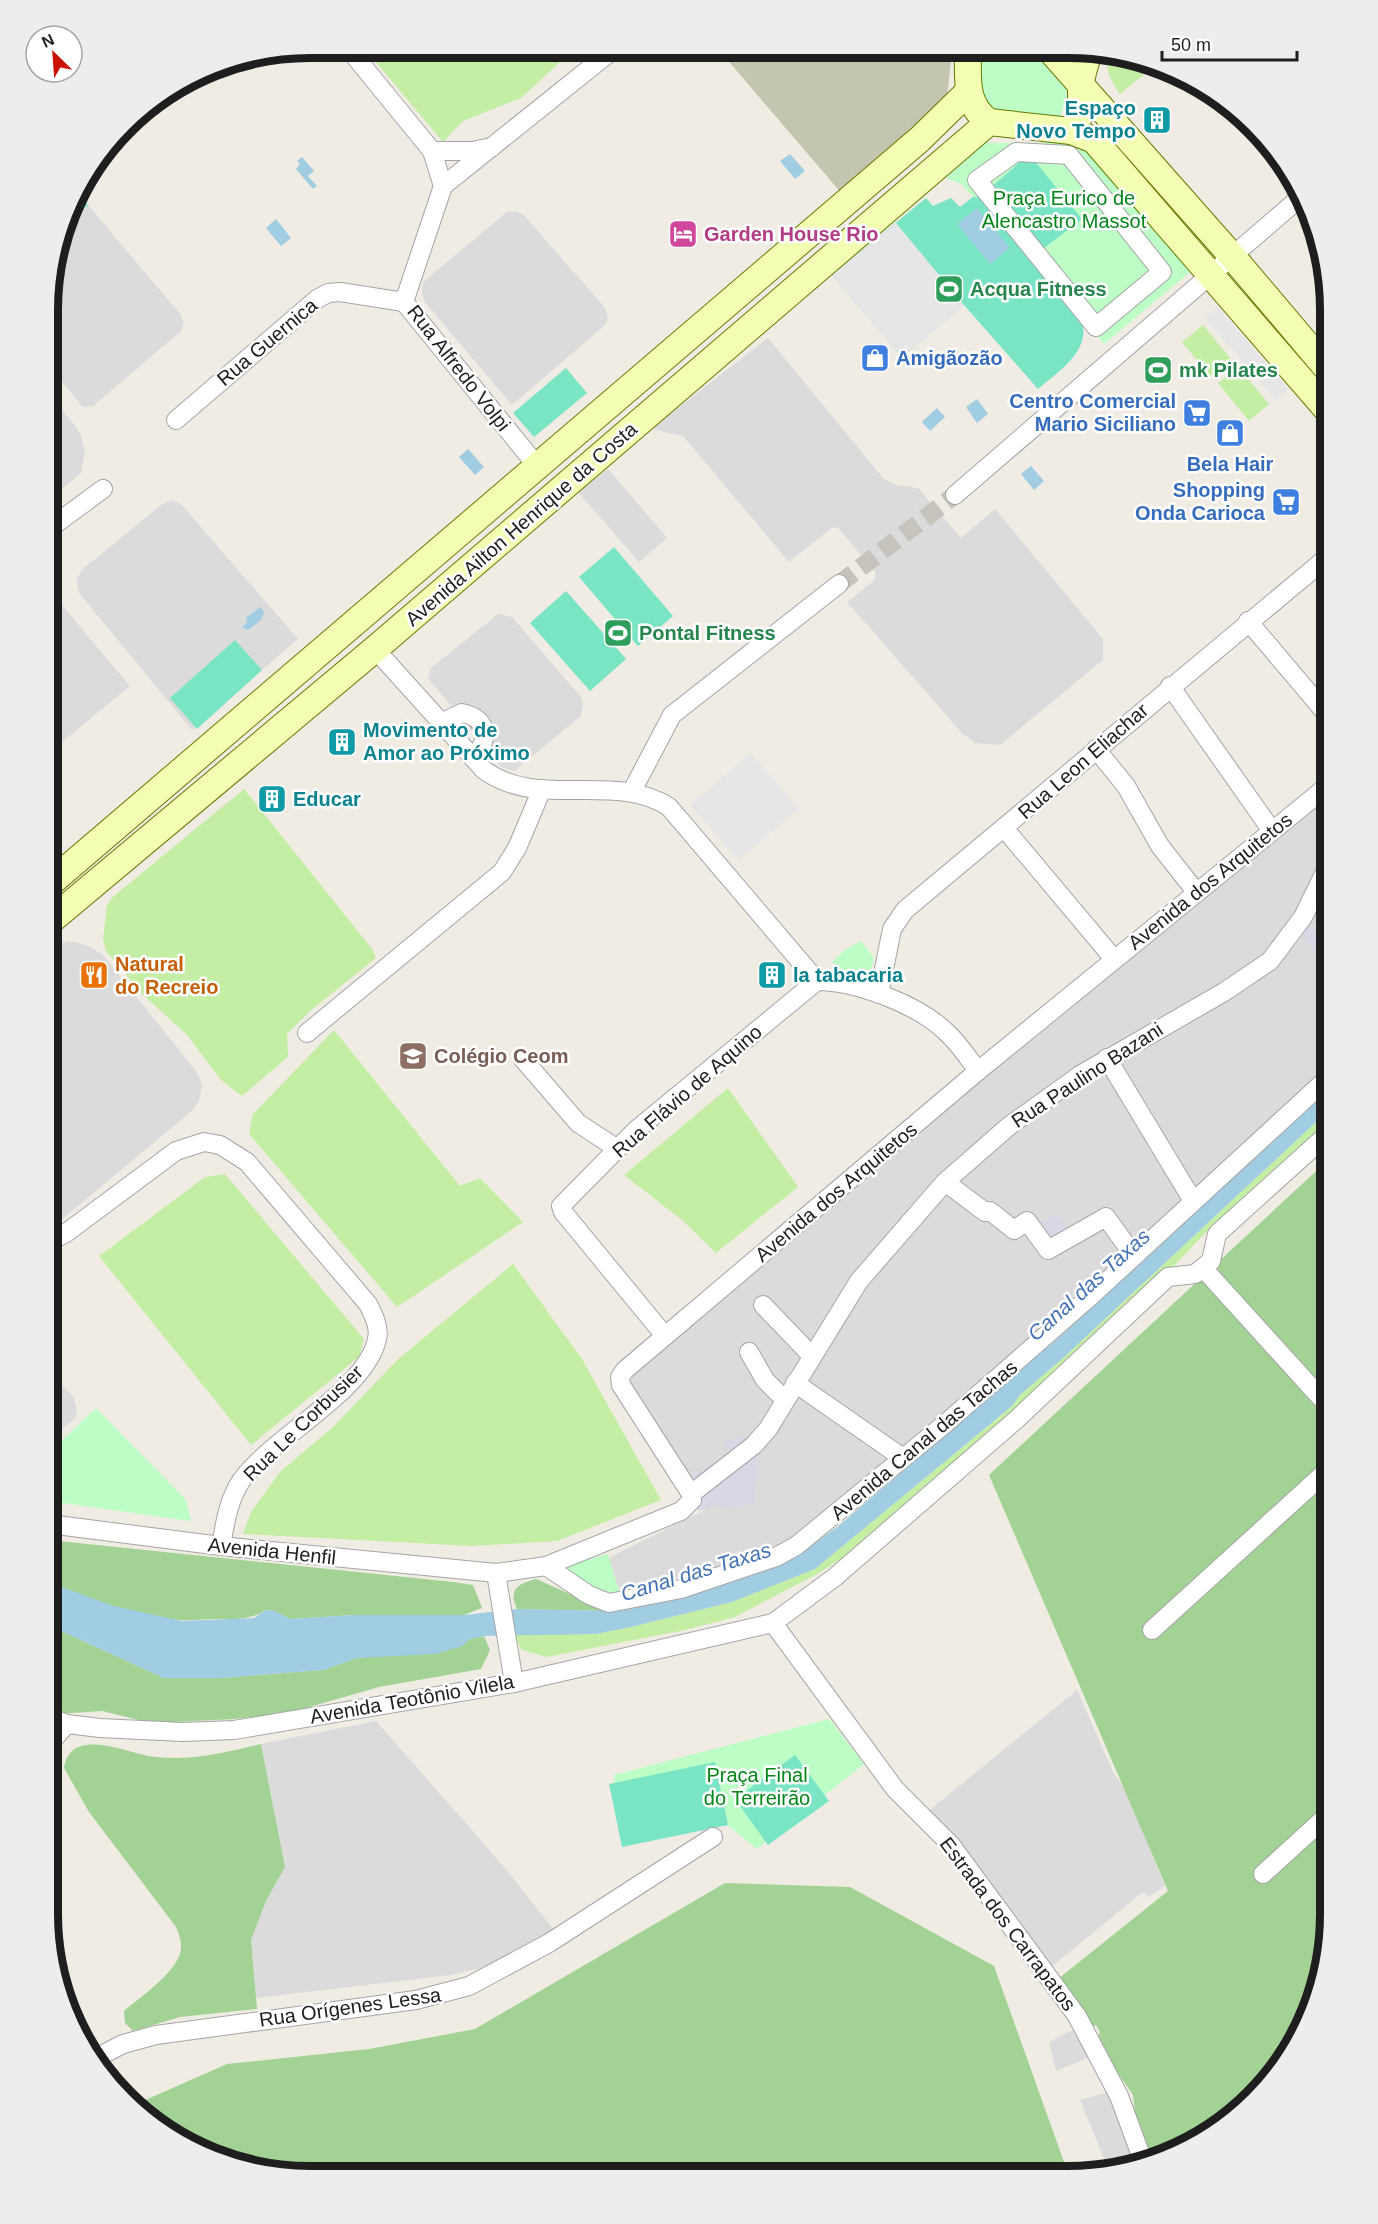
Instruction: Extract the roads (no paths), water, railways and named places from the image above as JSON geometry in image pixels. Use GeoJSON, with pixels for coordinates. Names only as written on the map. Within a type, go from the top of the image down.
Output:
{"type":"FeatureCollection","features":[{"type":"Feature","properties":{"kind":"street"},"geometry":{"type":"LineString","coordinates":[[356,58],[432,151],[443,186],[603,58]]}},
{"type":"Feature","properties":{"kind":"street"},"geometry":{"type":"LineString","coordinates":[[968,58],[968,92],[974,108],[989,122],[1071,131],[1094,140],[1320,401]]}},
{"type":"Feature","properties":{"kind":"street"},"geometry":{"type":"LineString","coordinates":[[1057,58],[1232,256],[1320,360]]}},
{"type":"Feature","properties":{"kind":"street"},"geometry":{"type":"LineString","coordinates":[[1071,131],[1079,122],[1082,111],[1081,85],[1088,59]]}},
{"type":"Feature","properties":{"kind":"street","name":"Avenida Ailton Henrique da Costa"},"geometry":{"type":"LineString","coordinates":[[58,876],[920,139],[968,92]]}},
{"type":"Feature","properties":{"kind":"street","name":"Avenida Ailton Henrique da Costa"},"geometry":{"type":"LineString","coordinates":[[58,915],[375,649],[989,122]]}},
{"type":"Feature","properties":{"kind":"street"},"geometry":{"type":"LineString","coordinates":[[432,151],[472,151],[494,147]]}},
{"type":"Feature","properties":{"kind":"street"},"geometry":{"type":"LineString","coordinates":[[1016,152],[1069,155],[1162,272],[1096,327],[977,180],[1016,152]]}},
{"type":"Feature","properties":{"kind":"street","name":"Rua Alfredo Volpi"},"geometry":{"type":"LineString","coordinates":[[443,186],[404,302],[537,466]]}},
{"type":"Feature","properties":{"kind":"street"},"geometry":{"type":"LineString","coordinates":[[955,495],[1295,202]]}},
{"type":"Feature","properties":{"kind":"street","name":"Rua Guernica"},"geometry":{"type":"LineString","coordinates":[[176,420],[317,299],[328,293],[404,302]]}},
{"type":"Feature","properties":{"kind":"street"},"geometry":{"type":"LineString","coordinates":[[593,418],[616,443]]}},
{"type":"Feature","properties":{"kind":"street"},"geometry":{"type":"LineString","coordinates":[[58,522],[103,489]]}},
{"type":"Feature","properties":{"kind":"street","name":"Rua Leon Eliachar"},"geometry":{"type":"LineString","coordinates":[[879,994],[897,919],[1170,686],[1320,563]]}},
{"type":"Feature","properties":{"kind":"street"},"geometry":{"type":"LineString","coordinates":[[632,791],[672,715],[839,584]]}},
{"type":"Feature","properties":{"kind":"street"},"geometry":{"type":"LineString","coordinates":[[1248,621],[1320,706]]}},
{"type":"Feature","properties":{"kind":"street"},"geometry":{"type":"LineString","coordinates":[[375,649],[473,758],[499,780],[542,789],[632,791],[656,798],[682,818],[817,981],[837,981],[879,994],[928,1018],[946,1031],[978,1071]]}},
{"type":"Feature","properties":{"kind":"street"},"geometry":{"type":"LineString","coordinates":[[1170,686],[1272,831]]}},
{"type":"Feature","properties":{"kind":"street"},"geometry":{"type":"LineString","coordinates":[[441,723],[462,713],[476,718],[482,726],[485,740],[483,748],[473,758]]}},
{"type":"Feature","properties":{"kind":"street"},"geometry":{"type":"LineString","coordinates":[[1096,749],[1126,786],[1160,846],[1197,893]]}},
{"type":"Feature","properties":{"kind":"street"},"geometry":{"type":"LineString","coordinates":[[307,1033],[502,872],[517,848],[542,789]]}},
{"type":"Feature","properties":{"kind":"street","name":"Avenida dos Arquitetos"},"geometry":{"type":"LineString","coordinates":[[691,1494],[621,1385],[620,1377],[625,1370],[978,1071],[1320,792]]}},
{"type":"Feature","properties":{"kind":"street"},"geometry":{"type":"LineString","coordinates":[[149,799],[171,822]]}},
{"type":"Feature","properties":{"kind":"street"},"geometry":{"type":"LineString","coordinates":[[1004,828],[1114,959]]}},
{"type":"Feature","properties":{"kind":"street","name":"Rua Paulino Bazani"},"geometry":{"type":"LineString","coordinates":[[691,1494],[754,1445],[768,1429],[859,1281],[945,1182],[1009,1126],[1107,1058],[1224,992],[1270,962],[1303,917],[1320,882]]}},
{"type":"Feature","properties":{"kind":"street","name":"Rua Flávio de Aquino"},"geometry":{"type":"LineString","coordinates":[[665,1336],[563,1212],[561,1206],[616,1148],[817,981]]}},
{"type":"Feature","properties":{"kind":"street"},"geometry":{"type":"LineString","coordinates":[[522,1058],[578,1124],[616,1148]]}},
{"type":"Feature","properties":{"kind":"street"},"geometry":{"type":"LineString","coordinates":[[1107,1058],[1193,1202]]}},
{"type":"Feature","properties":{"kind":"street","name":"Avenida Canal das Tachas"},"geometry":{"type":"LineString","coordinates":[[546,1566],[589,1595],[609,1603],[681,1589],[776,1557],[796,1546],[903,1458],[1134,1256],[1320,1085]]}},
{"type":"Feature","properties":{"kind":"street"},"geometry":{"type":"LineString","coordinates":[[772,1623],[834,1577],[1017,1419],[1168,1277],[1195,1274],[1203,1268],[1210,1261],[1217,1234],[1320,1140]]}},
{"type":"Feature","properties":{"kind":"street","name":"Rua Le Corbusier"},"geometry":{"type":"LineString","coordinates":[[58,1237],[176,1150],[204,1142],[220,1145],[238,1154],[255,1171],[368,1304],[377,1328],[377,1339],[370,1354],[355,1377],[242,1480],[229,1504],[221,1546]]}},
{"type":"Feature","properties":{"kind":"street"},"geometry":{"type":"LineString","coordinates":[[945,1182],[985,1212],[990,1211],[1014,1230],[1027,1221],[1048,1251],[1106,1217],[1134,1256]]}},
{"type":"Feature","properties":{"kind":"street"},"geometry":{"type":"LineString","coordinates":[[1203,1268],[1320,1397]]}},
{"type":"Feature","properties":{"kind":"street"},"geometry":{"type":"LineString","coordinates":[[763,1305],[812,1356]]}},
{"type":"Feature","properties":{"kind":"street"},"geometry":{"type":"LineString","coordinates":[[749,1352],[765,1380],[785,1400]]}},
{"type":"Feature","properties":{"kind":"street"},"geometry":{"type":"LineString","coordinates":[[795,1383],[903,1458]]}},
{"type":"Feature","properties":{"kind":"street"},"geometry":{"type":"LineString","coordinates":[[1152,1630],[1320,1477]]}},
{"type":"Feature","properties":{"kind":"street"},"geometry":{"type":"LineString","coordinates":[[514,1683],[496,1573],[546,1566],[681,1511],[692,1500],[691,1494]]}},
{"type":"Feature","properties":{"kind":"street","name":"Avenida Henfil"},"geometry":{"type":"LineString","coordinates":[[58,1525],[221,1546],[496,1573]]}},
{"type":"Feature","properties":{"kind":"street","name":"Avenida Teotônio Vilela"},"geometry":{"type":"LineString","coordinates":[[58,1721],[137,1731],[234,1730],[514,1683],[772,1623]]}},
{"type":"Feature","properties":{"kind":"street","name":"Estrada dos Carrapatos"},"geometry":{"type":"LineString","coordinates":[[772,1623],[895,1789],[951,1845],[1077,2016],[1119,2096],[1141,2154]]}},
{"type":"Feature","properties":{"kind":"street"},"geometry":{"type":"LineString","coordinates":[[58,1734],[68,1724]]}},
{"type":"Feature","properties":{"kind":"street"},"geometry":{"type":"LineString","coordinates":[[1263,1874],[1320,1822]]}},
{"type":"Feature","properties":{"kind":"street","name":"Rua Orígenes Lessa"},"geometry":{"type":"LineString","coordinates":[[102,2055],[123,2044],[156,2035],[416,2000],[470,1986],[549,1943],[713,1837]]}},
{"type":"Feature","properties":{"kind":"water"},"geometry":{"type":"Polygon","coordinates":[[[790,154],[805,171],[795,179],[780,161],[790,154]]]}},
{"type":"Feature","properties":{"kind":"water"},"geometry":{"type":"Polygon","coordinates":[[[302,157],[314,171],[308,176],[317,186],[313,189],[296,169],[300,164],[297,161],[302,157]]]}},
{"type":"Feature","properties":{"kind":"water"},"geometry":{"type":"Polygon","coordinates":[[[977,208],[1010,248],[990,264],[957,224],[977,208]]]}},
{"type":"Feature","properties":{"kind":"water"},"geometry":{"type":"Polygon","coordinates":[[[276,219],[291,238],[281,246],[266,228],[276,219]]]}},
{"type":"Feature","properties":{"kind":"water"},"geometry":{"type":"Polygon","coordinates":[[[977,399],[988,414],[977,423],[966,407],[977,399]]]}},
{"type":"Feature","properties":{"kind":"water"},"geometry":{"type":"Polygon","coordinates":[[[937,408],[945,417],[930,431],[922,422],[937,408]]]}},
{"type":"Feature","properties":{"kind":"water"},"geometry":{"type":"Polygon","coordinates":[[[468,449],[484,467],[475,475],[459,457],[468,449]]]}},
{"type":"Feature","properties":{"kind":"water"},"geometry":{"type":"Polygon","coordinates":[[[1031,466],[1044,481],[1034,490],[1021,474],[1031,466]]]}},
{"type":"Feature","properties":{"kind":"water"},"geometry":{"type":"Polygon","coordinates":[[[260,607],[264,612],[261,620],[248,630],[242,627],[247,623],[246,618],[260,607]]]}},
{"type":"Feature","properties":{"kind":"water"},"geometry":{"type":"Polygon","coordinates":[[[1320,1096],[1320,1118],[1063,1358],[1020,1395],[1012,1406],[815,1569],[732,1602],[631,1627],[596,1634],[484,1636],[470,1639],[463,1646],[436,1654],[357,1658],[323,1670],[220,1678],[164,1678],[58,1630],[58,1586],[114,1606],[182,1621],[254,1618],[266,1610],[275,1611],[290,1619],[353,1615],[464,1615],[517,1609],[621,1611],[659,1602],[786,1563],[837,1527],[1056,1340],[1320,1096]]]}},
{"type":"Feature","properties":{"kind":"tunnel"},"geometry":{"type":"LineString","coordinates":[[839,584],[955,495]]}},
{"type":"Feature","properties":{"kind":"place","name":"Espaço Novo Tempo"},"geometry":{"type":"Point","coordinates":[1157,120]}},
{"type":"Feature","properties":{"kind":"place","name":"Garden House Rio"},"geometry":{"type":"Point","coordinates":[683,234]}},
{"type":"Feature","properties":{"kind":"place","name":"Acqua Fitness"},"geometry":{"type":"Point","coordinates":[949,289]}},
{"type":"Feature","properties":{"kind":"place","name":"Amigãozão"},"geometry":{"type":"Point","coordinates":[875,358]}},
{"type":"Feature","properties":{"kind":"place","name":"mk Pilates"},"geometry":{"type":"Point","coordinates":[1158,370]}},
{"type":"Feature","properties":{"kind":"place","name":"Centro Comercial Mario Siciliano"},"geometry":{"type":"Point","coordinates":[1197,413]}},
{"type":"Feature","properties":{"kind":"place","name":"Bela Hair"},"geometry":{"type":"Point","coordinates":[1230,433]}},
{"type":"Feature","properties":{"kind":"place","name":"Shopping Onda Carioca"},"geometry":{"type":"Point","coordinates":[1286,502]}},
{"type":"Feature","properties":{"kind":"place","name":"Pontal Fitness"},"geometry":{"type":"Point","coordinates":[618,633]}},
{"type":"Feature","properties":{"kind":"place","name":"Movimento de Amor ao Próximo"},"geometry":{"type":"Point","coordinates":[342,742]}},
{"type":"Feature","properties":{"kind":"place","name":"Educar"},"geometry":{"type":"Point","coordinates":[272,799]}},
{"type":"Feature","properties":{"kind":"place","name":"Natural do Recreio"},"geometry":{"type":"Point","coordinates":[94,975]}},
{"type":"Feature","properties":{"kind":"place","name":"la tabacaria"},"geometry":{"type":"Point","coordinates":[772,975]}},
{"type":"Feature","properties":{"kind":"place","name":"Colégio Ceom"},"geometry":{"type":"Point","coordinates":[413,1056]}},
{"type":"Feature","properties":{"kind":"park label","name":"Praça Eurico de Alencastro Massot"},"geometry":{"type":"Point","coordinates":[1064,210]}},
{"type":"Feature","properties":{"kind":"park label","name":"Praça Final do Terreirão"},"geometry":{"type":"Point","coordinates":[757,1786]}},
{"type":"Feature","properties":{"kind":"water label","name":"Canal das Taxas"},"geometry":{"type":"Point","coordinates":[1089,1285]}},
{"type":"Feature","properties":{"kind":"water label","name":"Canal das Taxas"},"geometry":{"type":"Point","coordinates":[696,1572]}}]}
